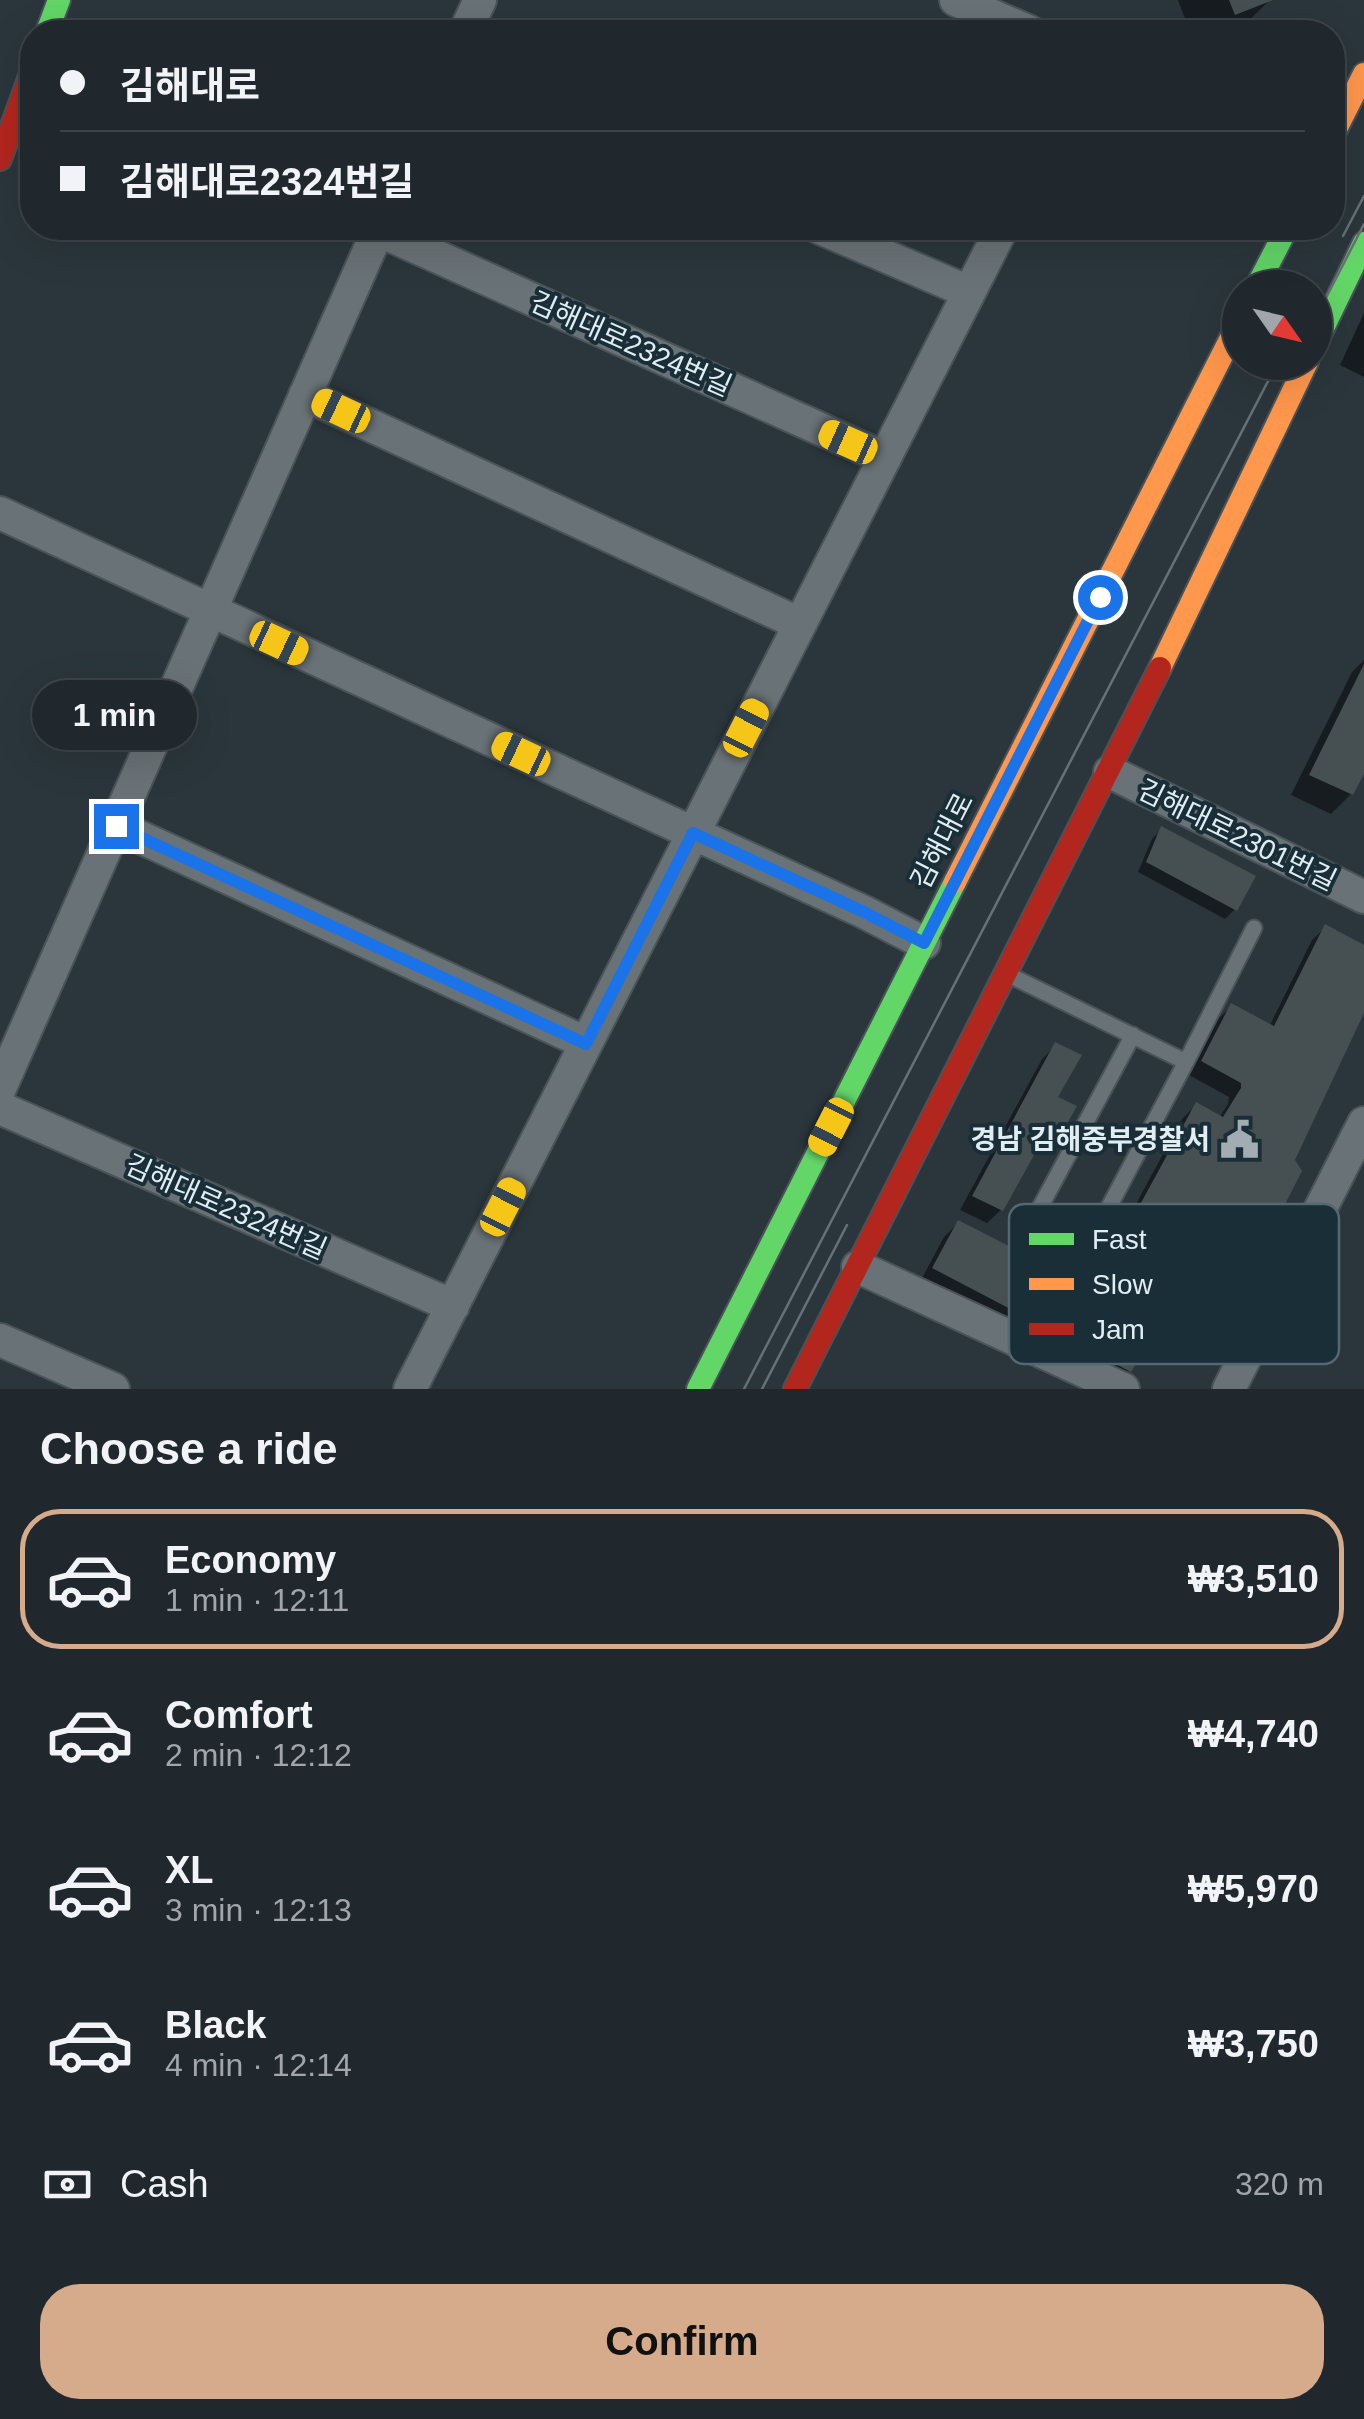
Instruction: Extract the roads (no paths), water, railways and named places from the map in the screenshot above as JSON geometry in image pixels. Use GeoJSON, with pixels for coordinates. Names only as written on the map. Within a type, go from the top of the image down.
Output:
{"type":"FeatureCollection","features":[{"type":"Feature","properties":{"kind":"main road"},"geometry":{"type":"LineString","coordinates":[[1345,111],[1364,74]]}},
{"type":"Feature","properties":{"kind":"main road"},"geometry":{"type":"LineString","coordinates":[[0,160],[20,104]]}},
{"type":"Feature","properties":{"kind":"main road"},"geometry":{"type":"LineString","coordinates":[[1265,270],[1281,240]]}},
{"type":"Feature","properties":{"kind":"main road"},"geometry":{"type":"LineString","coordinates":[[1332,310],[1364,243]]}},
{"type":"Feature","properties":{"kind":"main road","name":"김해대로"},"geometry":{"type":"LineString","coordinates":[[698,1389],[1222,355]]}},
{"type":"Feature","properties":{"kind":"main road"},"geometry":{"type":"LineString","coordinates":[[795,1389],[1110,772],[1298,380]]}},
{"type":"Feature","properties":{"kind":"street"},"geometry":{"type":"LineString","coordinates":[[956,0],[1002,20]]}},
{"type":"Feature","properties":{"kind":"street","name":"김해대로2324번길"},"geometry":{"type":"LineString","coordinates":[[0,1088],[374,240]]}},
{"type":"Feature","properties":{"kind":"street","name":"김해대로2324번길"},"geometry":{"type":"LineString","coordinates":[[403,240],[884,458]]}},
{"type":"Feature","properties":{"kind":"street"},"geometry":{"type":"LineString","coordinates":[[848,240],[969,292]]}},
{"type":"Feature","properties":{"kind":"street"},"geometry":{"type":"LineString","coordinates":[[410,1389],[996,240]]}},
{"type":"Feature","properties":{"kind":"street"},"geometry":{"type":"LineString","coordinates":[[306,395],[800,624]]}},
{"type":"Feature","properties":{"kind":"street"},"geometry":{"type":"LineString","coordinates":[[0,514],[924,943]]}},
{"type":"Feature","properties":{"kind":"street","name":"김해대로2301번길"},"geometry":{"type":"LineString","coordinates":[[1110,772],[1364,898]]}},
{"type":"Feature","properties":{"kind":"street"},"geometry":{"type":"LineString","coordinates":[[116,826],[586,1044]]}},
{"type":"Feature","properties":{"kind":"street","name":"김해대로2324번길"},"geometry":{"type":"LineString","coordinates":[[0,1108],[453,1306]]}},
{"type":"Feature","properties":{"kind":"street"},"geometry":{"type":"LineString","coordinates":[[1324,1204],[1364,1124]]}},
{"type":"Feature","properties":{"kind":"street"},"geometry":{"type":"LineString","coordinates":[[858,1268],[1009,1337]]}},
{"type":"Feature","properties":{"kind":"street"},"geometry":{"type":"LineString","coordinates":[[0,1340],[114,1389]]}},
{"type":"Feature","properties":{"kind":"street"},"geometry":{"type":"LineString","coordinates":[[1068,1364],[1123,1389]]}},
{"type":"Feature","properties":{"kind":"street"},"geometry":{"type":"LineString","coordinates":[[1230,1389],[1243,1364]]}},
{"type":"Feature","properties":{"kind":"lane"},"geometry":{"type":"LineString","coordinates":[[1111,1204],[1254,928]]}},
{"type":"Feature","properties":{"kind":"lane"},"geometry":{"type":"LineString","coordinates":[[1007,974],[1186,1062]]}},
{"type":"Feature","properties":{"kind":"lane"},"geometry":{"type":"LineString","coordinates":[[1042,1204],[1133,1034]]}},
{"type":"Feature","properties":{"kind":"tram line"},"geometry":{"type":"LineString","coordinates":[[1345,232],[1364,196]]}},
{"type":"Feature","properties":{"kind":"tram line"},"geometry":{"type":"LineString","coordinates":[[1332,286],[1364,224]]}},
{"type":"Feature","properties":{"kind":"tram line"},"geometry":{"type":"LineString","coordinates":[[744,1389],[1269,380]]}},
{"type":"Feature","properties":{"kind":"tram line"},"geometry":{"type":"LineString","coordinates":[[762,1389],[847,1225]]}},
{"type":"Feature","properties":{"kind":"place","name":"경남 김해중부경찰서"},"geometry":{"type":"Point","coordinates":[1240,1139]}}]}
